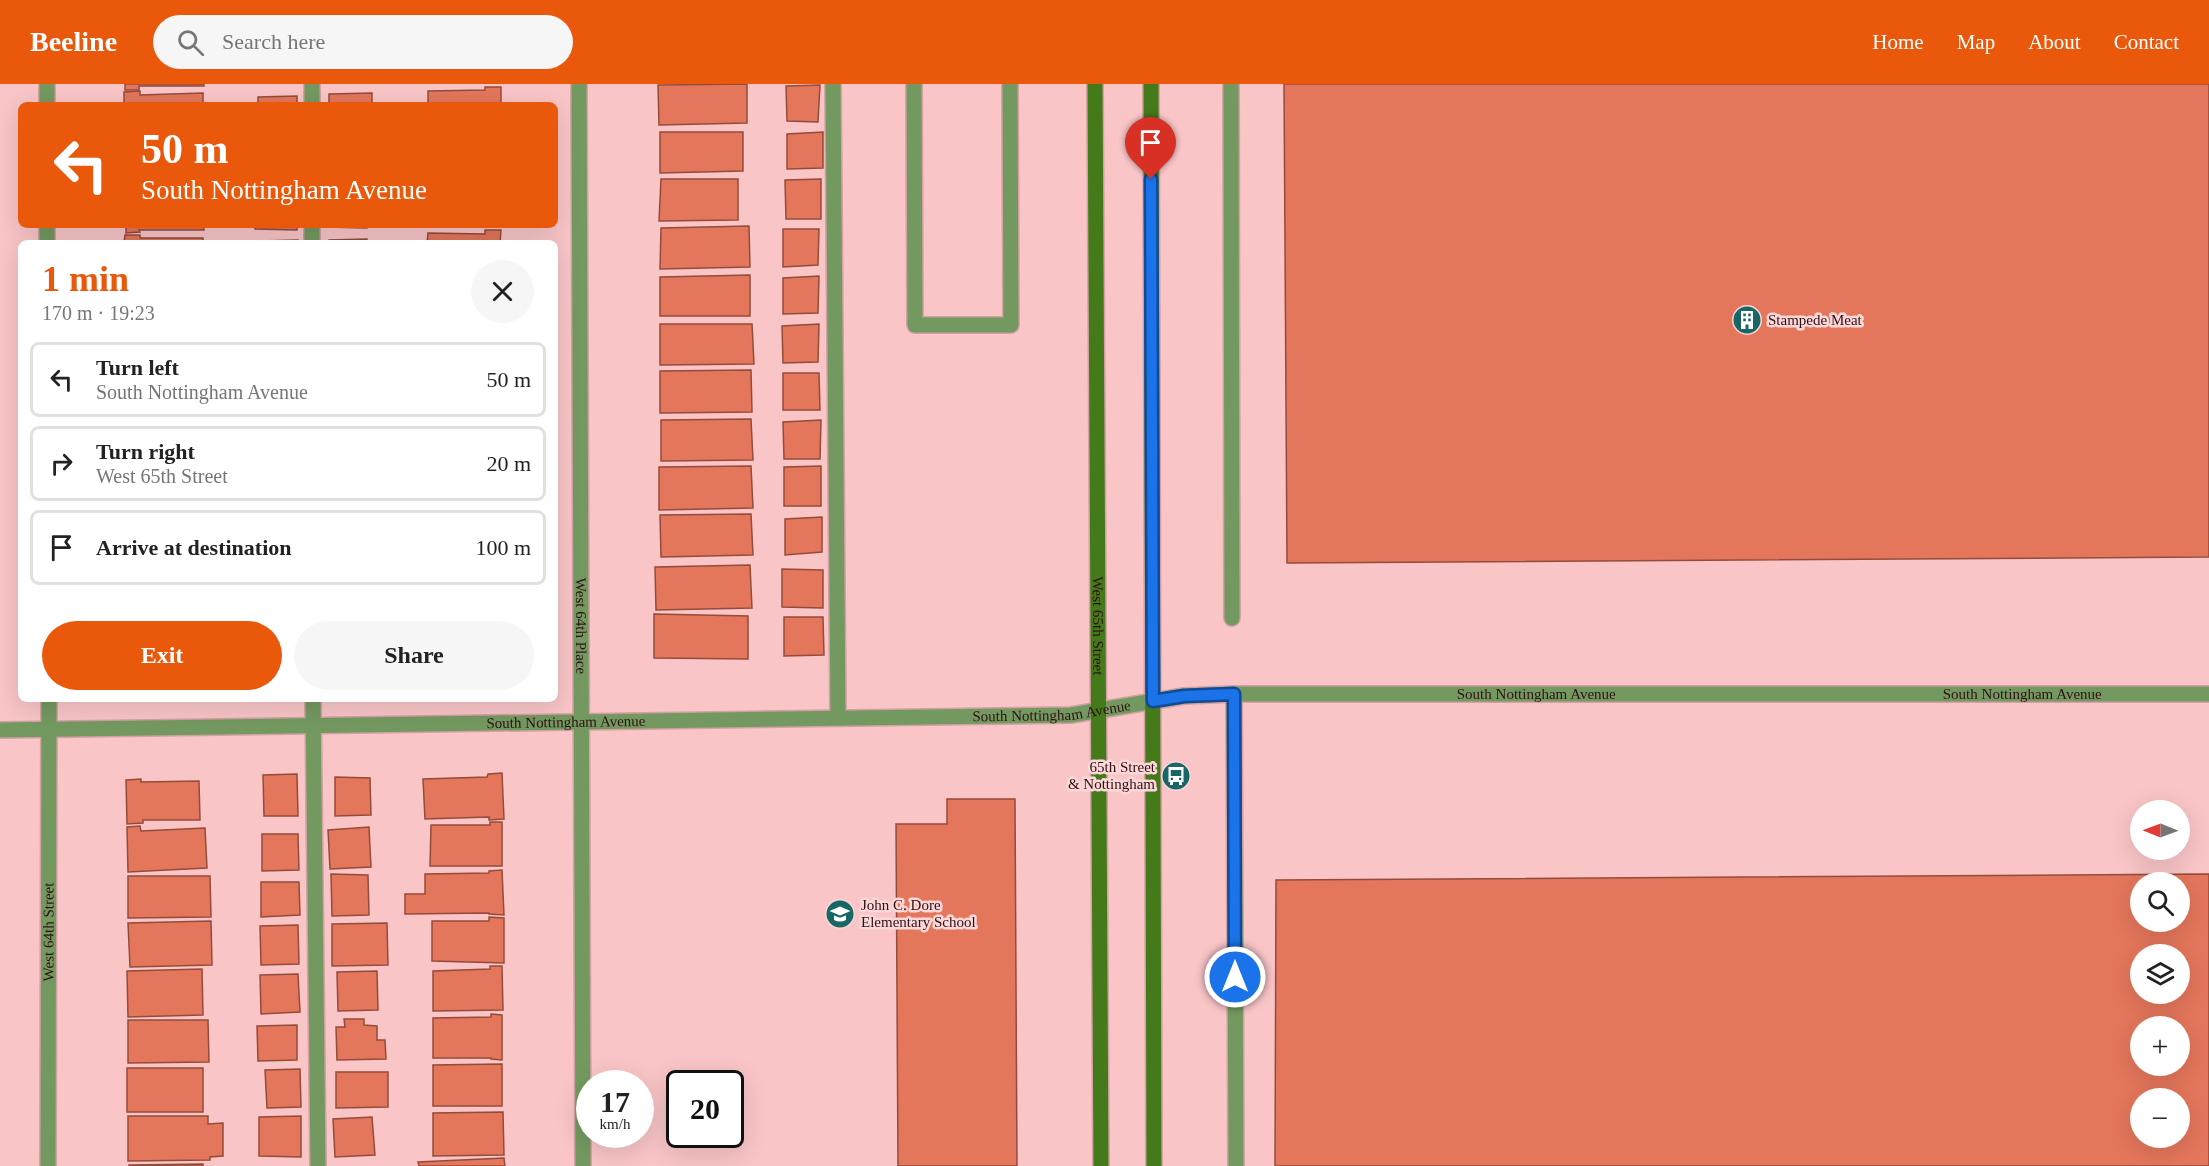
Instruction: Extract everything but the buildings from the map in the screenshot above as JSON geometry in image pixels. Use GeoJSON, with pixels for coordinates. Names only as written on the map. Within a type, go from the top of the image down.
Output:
{"type":"FeatureCollection","features":[{"type":"Feature","properties":{"kind":"street"},"geometry":{"type":"LineString","coordinates":[[47,84],[47,102]]}},
{"type":"Feature","properties":{"kind":"street"},"geometry":{"type":"LineString","coordinates":[[312,84],[312,102]]}},
{"type":"Feature","properties":{"kind":"street","name":"West 64th Place"},"geometry":{"type":"LineString","coordinates":[[579,84],[583,1166]]}},
{"type":"Feature","properties":{"kind":"street"},"geometry":{"type":"LineString","coordinates":[[832,84],[838,718]]}},
{"type":"Feature","properties":{"kind":"street"},"geometry":{"type":"LineString","coordinates":[[914,84],[915,325],[1011,325],[1011,84]]}},
{"type":"Feature","properties":{"kind":"street","name":"West 65th Street"},"geometry":{"type":"LineString","coordinates":[[1095,84],[1101,1166]]}},
{"type":"Feature","properties":{"kind":"street"},"geometry":{"type":"LineString","coordinates":[[1151,84],[1154,1166]]}},
{"type":"Feature","properties":{"kind":"street"},"geometry":{"type":"LineString","coordinates":[[1231,84],[1232,618]]}},
{"type":"Feature","properties":{"kind":"street"},"geometry":{"type":"LineString","coordinates":[[1234,694],[1236,1166]]}},
{"type":"Feature","properties":{"kind":"street","name":"South Nottingham Avenue"},"geometry":{"type":"LineString","coordinates":[[0,730],[1071,715],[1184,696],[1234,694],[2209,694]]}},
{"type":"Feature","properties":{"kind":"street","name":"West 64th Street"},"geometry":{"type":"LineString","coordinates":[[48,1166],[49,702]]}},
{"type":"Feature","properties":{"kind":"street"},"geometry":{"type":"LineString","coordinates":[[314,702],[318,1166]]}},
{"type":"Feature","properties":{"kind":"place","name":"Stampede Meat"},"geometry":{"type":"Point","coordinates":[1747,320]}},
{"type":"Feature","properties":{"kind":"place","name":"65th Street & Nottingham"},"geometry":{"type":"Point","coordinates":[1176,776]}},
{"type":"Feature","properties":{"kind":"place","name":"John C. Dore Elementary School"},"geometry":{"type":"Point","coordinates":[840,914]}},
{"type":"Feature","properties":{"kind":"route"},"geometry":{"type":"LineString","coordinates":[[1151,179],[1153,701],[1184,696],[1234,694],[1235,977]]}}]}
